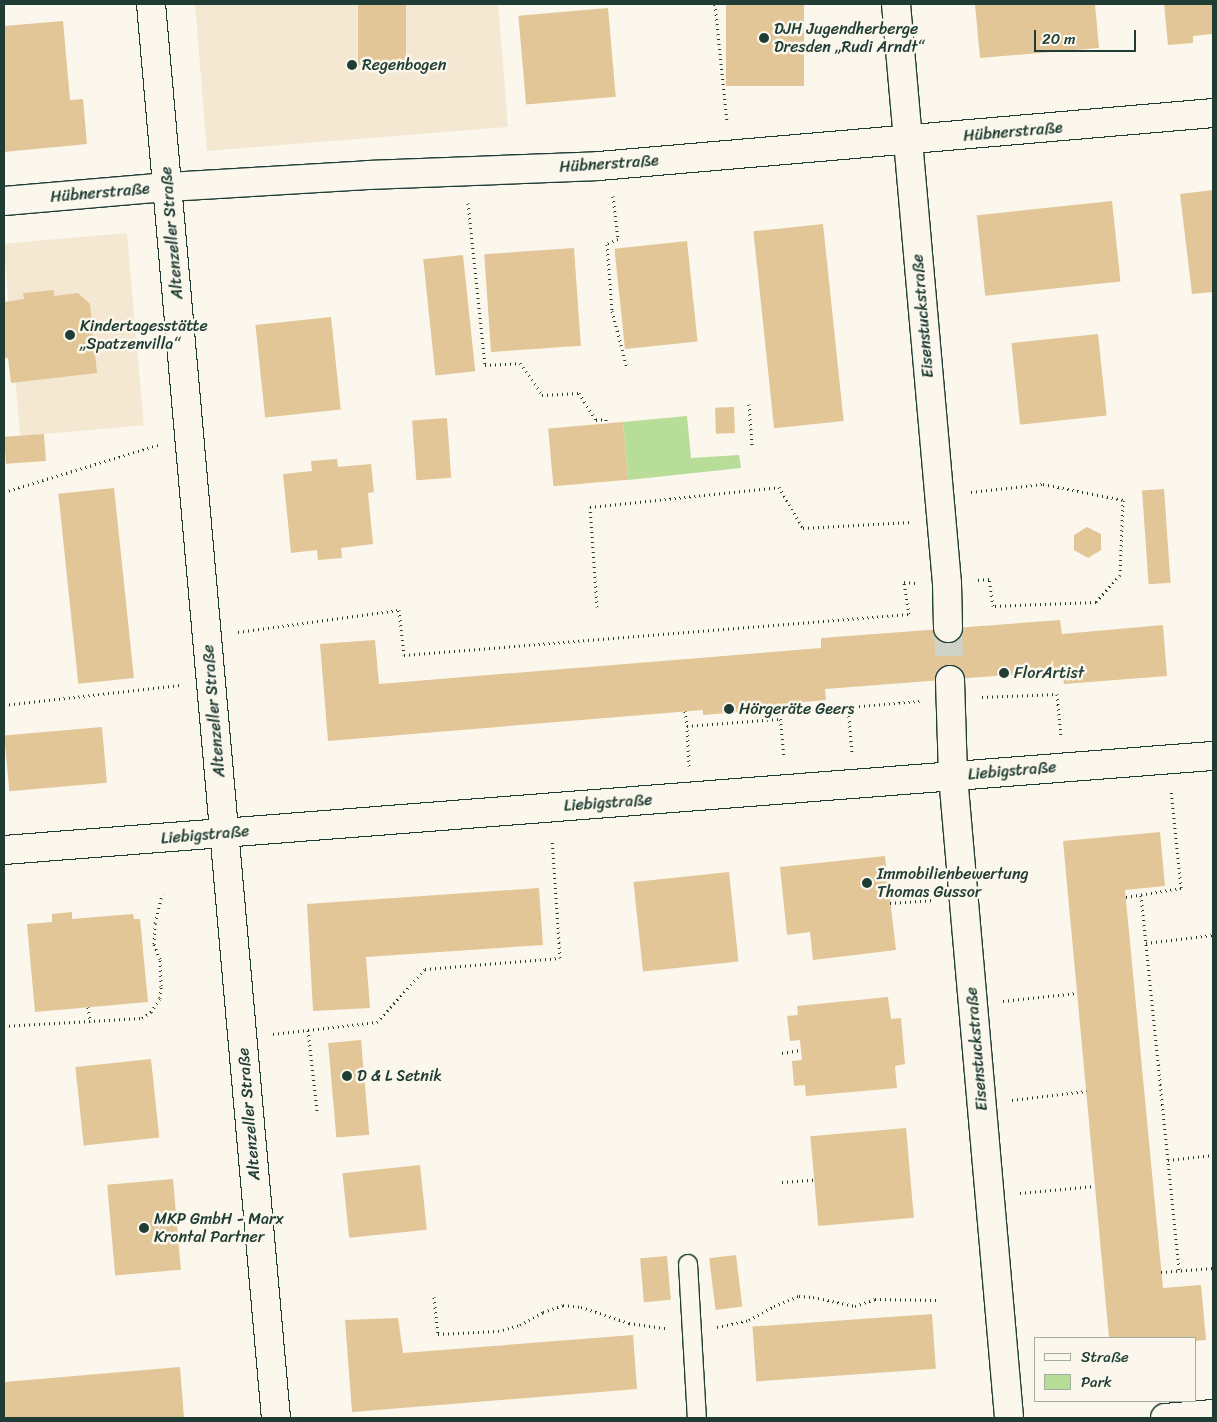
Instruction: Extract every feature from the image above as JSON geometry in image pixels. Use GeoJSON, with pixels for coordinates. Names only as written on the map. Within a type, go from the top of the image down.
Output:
{"type":"FeatureCollection","features":[{"type":"Feature","properties":{"kind":"street","name":"Altenzeller Straße"},"geometry":{"type":"LineString","coordinates":[[152,4],[276,1418]]}},
{"type":"Feature","properties":{"kind":"street","name":"Eisenstuckstraße"},"geometry":{"type":"LineString","coordinates":[[896,4],[947,583],[948,628]]}},
{"type":"Feature","properties":{"kind":"street","name":"Hübnerstraße"},"geometry":{"type":"LineString","coordinates":[[4,201],[168,187],[609,165],[908,141],[1213,113]]}},
{"type":"Feature","properties":{"kind":"street","name":"Eisenstuckstraße"},"geometry":{"type":"LineString","coordinates":[[950,689],[953,776],[1009,1418]]}},
{"type":"Feature","properties":{"kind":"street","name":"Liebigstraße"},"geometry":{"type":"LineString","coordinates":[[4,850],[1213,756]]}},
{"type":"Feature","properties":{"kind":"street"},"geometry":{"type":"LineString","coordinates":[[1165,1418],[1213,1414]]}},
{"type":"Feature","properties":{"kind":"lane"},"geometry":{"type":"LineString","coordinates":[[688,1264],[697,1418]]}},
{"type":"Feature","properties":{"kind":"path"},"geometry":{"type":"LineString","coordinates":[[715,4],[731,155]]}},
{"type":"Feature","properties":{"kind":"path"},"geometry":{"type":"LineString","coordinates":[[609,165],[618,240],[607,244],[612,311],[627,368]]}},
{"type":"Feature","properties":{"kind":"path"},"geometry":{"type":"LineString","coordinates":[[464,171],[485,365],[520,363],[542,394],[579,393],[596,420],[606,419],[606,424]]}},
{"type":"Feature","properties":{"kind":"path"},"geometry":{"type":"LineString","coordinates":[[749,404],[752,444]]}},
{"type":"Feature","properties":{"kind":"path"},"geometry":{"type":"LineString","coordinates":[[4,492],[190,435]]}},
{"type":"Feature","properties":{"kind":"path"},"geometry":{"type":"LineString","coordinates":[[207,636],[399,610],[404,655],[909,614],[904,582],[947,583],[988,579],[993,606],[1096,602],[1120,575],[1122,500],[1043,484],[940,508],[803,528],[779,486],[590,507],[597,607]]}},
{"type":"Feature","properties":{"kind":"path"},"geometry":{"type":"LineString","coordinates":[[4,705],[211,682]]}},
{"type":"Feature","properties":{"kind":"path"},"geometry":{"type":"LineString","coordinates":[[779,713],[848,706],[950,689],[1057,694],[1063,767]]}},
{"type":"Feature","properties":{"kind":"path"},"geometry":{"type":"LineString","coordinates":[[779,704],[779,719],[788,789]]}},
{"type":"Feature","properties":{"kind":"path"},"geometry":{"type":"LineString","coordinates":[[848,706],[854,783]]}},
{"type":"Feature","properties":{"kind":"path"},"geometry":{"type":"LineString","coordinates":[[685,711],[690,796]]}},
{"type":"Feature","properties":{"kind":"path"},"geometry":{"type":"LineString","coordinates":[[686,726],[779,719]]}},
{"type":"Feature","properties":{"kind":"path"},"geometry":{"type":"LineString","coordinates":[[1126,897],[1181,888],[1168,760]]}},
{"type":"Feature","properties":{"kind":"path"},"geometry":{"type":"LineString","coordinates":[[243,1038],[377,1022],[425,969],[560,958],[550,807]]}},
{"type":"Feature","properties":{"kind":"path"},"geometry":{"type":"LineString","coordinates":[[4,1026],[142,1018],[152,1012],[160,998],[162,986],[160,959],[154,944],[155,923],[162,894]]}},
{"type":"Feature","properties":{"kind":"path"},"geometry":{"type":"LineString","coordinates":[[1141,894],[1178,1270]]}},
{"type":"Feature","properties":{"kind":"path"},"geometry":{"type":"LineString","coordinates":[[890,903],[902,902]]}},
{"type":"Feature","properties":{"kind":"path"},"geometry":{"type":"LineString","coordinates":[[1146,943],[1213,935]]}},
{"type":"Feature","properties":{"kind":"path"},"geometry":{"type":"LineString","coordinates":[[973,1004],[1077,992]]}},
{"type":"Feature","properties":{"kind":"path"},"geometry":{"type":"LineString","coordinates":[[88,1007],[90,1022]]}},
{"type":"Feature","properties":{"kind":"path"},"geometry":{"type":"LineString","coordinates":[[308,1030],[317,1110]]}},
{"type":"Feature","properties":{"kind":"path"},"geometry":{"type":"LineString","coordinates":[[782,1053],[801,1050]]}},
{"type":"Feature","properties":{"kind":"path"},"geometry":{"type":"LineString","coordinates":[[982,1103],[1086,1091]]}},
{"type":"Feature","properties":{"kind":"path"},"geometry":{"type":"LineString","coordinates":[[1168,1160],[1213,1155]]}},
{"type":"Feature","properties":{"kind":"path"},"geometry":{"type":"LineString","coordinates":[[782,1182],[814,1180]]}},
{"type":"Feature","properties":{"kind":"path"},"geometry":{"type":"LineString","coordinates":[[990,1196],[1095,1186]]}},
{"type":"Feature","properties":{"kind":"path"},"geometry":{"type":"LineString","coordinates":[[1161,1272],[1213,1268]]}},
{"type":"Feature","properties":{"kind":"shaded area","name":"Regenbogen"},"geometry":{"type":"Polygon","coordinates":[[[195,4],[498,4],[508,127],[207,151],[195,4]]]}},
{"type":"Feature","properties":{"kind":"shaded area","name":"Kindertagesstätte „Spatzenvilla“"},"geometry":{"type":"Polygon","coordinates":[[[127,233],[144,425],[20,436],[4,244],[127,233]]]}},
{"type":"Feature","properties":{"kind":"green space"},"geometry":{"type":"Polygon","coordinates":[[[687,416],[691,458],[739,455],[741,468],[628,480],[623,422],[687,416]]]}},
{"type":"Feature","properties":{"kind":"building"},"geometry":{"type":"Polygon","coordinates":[[[358,4],[406,4],[406,65],[358,65],[358,4]]]}},
{"type":"Feature","properties":{"kind":"building"},"geometry":{"type":"Polygon","coordinates":[[[726,4],[804,4],[804,86],[726,86],[726,4]]]}},
{"type":"Feature","properties":{"kind":"building"},"geometry":{"type":"Polygon","coordinates":[[[975,4],[1095,4],[1099,48],[980,58],[975,4]]]}},
{"type":"Feature","properties":{"kind":"building"},"geometry":{"type":"Polygon","coordinates":[[[1164,4],[1213,4],[1213,34],[1193,36],[1193,43],[1168,45],[1164,4]]]}},
{"type":"Feature","properties":{"kind":"building"},"geometry":{"type":"Polygon","coordinates":[[[608,8],[616,97],[526,105],[518,16],[608,8]]]}},
{"type":"Feature","properties":{"kind":"building"},"geometry":{"type":"Polygon","coordinates":[[[63,21],[70,100],[83,99],[87,144],[4,152],[4,26],[63,21]]]}},
{"type":"Feature","properties":{"kind":"building"},"geometry":{"type":"Polygon","coordinates":[[[1213,190],[1213,292],[1192,294],[1180,194],[1213,190]]]}},
{"type":"Feature","properties":{"kind":"building"},"geometry":{"type":"Polygon","coordinates":[[[1112,201],[1120,282],[985,296],[977,215],[1112,201]]]}},
{"type":"Feature","properties":{"kind":"building"},"geometry":{"type":"Polygon","coordinates":[[[823,224],[844,421],[774,428],[753,231],[823,224]]]}},
{"type":"Feature","properties":{"kind":"building"},"geometry":{"type":"Polygon","coordinates":[[[687,241],[698,341],[625,349],[614,249],[687,241]]]}},
{"type":"Feature","properties":{"kind":"building"},"geometry":{"type":"Polygon","coordinates":[[[574,248],[581,346],[491,352],[484,254],[574,248]]]}},
{"type":"Feature","properties":{"kind":"building"},"geometry":{"type":"Polygon","coordinates":[[[463,255],[475,371],[435,376],[423,259],[463,255]]]}},
{"type":"Feature","properties":{"kind":"building"},"geometry":{"type":"Polygon","coordinates":[[[54,290],[54,296],[78,293],[90,304],[97,373],[11,383],[8,358],[4,358],[4,302],[24,299],[23,293],[54,290]]]}},
{"type":"Feature","properties":{"kind":"building"},"geometry":{"type":"Polygon","coordinates":[[[331,317],[341,409],[265,417],[255,325],[331,317]]]}},
{"type":"Feature","properties":{"kind":"building"},"geometry":{"type":"Polygon","coordinates":[[[1098,334],[1107,416],[1020,425],[1011,343],[1098,334]]]}},
{"type":"Feature","properties":{"kind":"building"},"geometry":{"type":"Polygon","coordinates":[[[734,407],[735,433],[716,434],[715,408],[734,407]]]}},
{"type":"Feature","properties":{"kind":"building"},"geometry":{"type":"Polygon","coordinates":[[[447,418],[451,478],[416,480],[412,420],[447,418]]]}},
{"type":"Feature","properties":{"kind":"building"},"geometry":{"type":"Polygon","coordinates":[[[623,422],[628,480],[553,486],[548,429],[623,422]]]}},
{"type":"Feature","properties":{"kind":"building"},"geometry":{"type":"Polygon","coordinates":[[[44,434],[46,461],[6,464],[4,437],[44,434]]]}},
{"type":"Feature","properties":{"kind":"building"},"geometry":{"type":"Polygon","coordinates":[[[337,459],[338,467],[371,464],[374,492],[368,493],[373,544],[341,548],[342,558],[318,560],[317,550],[291,553],[283,474],[312,471],[311,461],[337,459]]]}},
{"type":"Feature","properties":{"kind":"building"},"geometry":{"type":"Polygon","coordinates":[[[114,488],[134,678],[78,684],[58,494],[114,488]]]}},
{"type":"Feature","properties":{"kind":"building"},"geometry":{"type":"Polygon","coordinates":[[[1164,489],[1171,583],[1149,584],[1142,491],[1164,489]]]}},
{"type":"Feature","properties":{"kind":"building"},"geometry":{"type":"Polygon","coordinates":[[[1087,527],[1101,534],[1101,550],[1088,558],[1074,550],[1074,535],[1087,527]]]}},
{"type":"Feature","properties":{"kind":"building"},"geometry":{"type":"Polygon","coordinates":[[[1060,620],[1062,634],[1163,625],[1167,676],[1064,684],[1062,671],[825,689],[826,700],[761,706],[762,710],[703,715],[703,710],[328,741],[320,644],[375,640],[379,684],[821,648],[821,638],[1060,620]]]}},
{"type":"Feature","properties":{"kind":"building"},"geometry":{"type":"Polygon","coordinates":[[[102,727],[107,783],[9,791],[4,736],[102,727]]]}},
{"type":"Feature","properties":{"kind":"building"},"geometry":{"type":"Polygon","coordinates":[[[1160,832],[1165,886],[1125,890],[1163,1288],[1201,1285],[1206,1340],[1197,1341],[1197,1337],[1109,1337],[1063,841],[1160,832]]]}},
{"type":"Feature","properties":{"kind":"building"},"geometry":{"type":"Polygon","coordinates":[[[885,856],[896,950],[813,960],[810,932],[787,935],[780,867],[885,856]]]}},
{"type":"Feature","properties":{"kind":"building"},"geometry":{"type":"Polygon","coordinates":[[[729,872],[738,962],[643,972],[634,882],[729,872]]]}},
{"type":"Feature","properties":{"kind":"building"},"geometry":{"type":"Polygon","coordinates":[[[539,888],[543,945],[366,957],[370,1008],[313,1011],[307,904],[539,888]]]}},
{"type":"Feature","properties":{"kind":"building"},"geometry":{"type":"Polygon","coordinates":[[[72,912],[72,919],[133,914],[134,919],[140,919],[148,1002],[35,1012],[27,924],[52,922],[52,914],[72,912]]]}},
{"type":"Feature","properties":{"kind":"building"},"geometry":{"type":"Polygon","coordinates":[[[888,997],[891,1019],[901,1018],[905,1064],[895,1066],[897,1088],[806,1096],[805,1085],[794,1086],[792,1061],[802,1060],[800,1040],[790,1041],[787,1016],[798,1015],[797,1006],[888,997]]]}},
{"type":"Feature","properties":{"kind":"building","name":"D & L Setnik"},"geometry":{"type":"Polygon","coordinates":[[[361,1040],[369,1135],[336,1138],[328,1043],[361,1040]]]}},
{"type":"Feature","properties":{"kind":"building"},"geometry":{"type":"Polygon","coordinates":[[[151,1059],[159,1138],[84,1146],[75,1067],[151,1059]]]}},
{"type":"Feature","properties":{"kind":"building"},"geometry":{"type":"Polygon","coordinates":[[[906,1128],[914,1218],[818,1226],[810,1136],[906,1128]]]}},
{"type":"Feature","properties":{"kind":"building"},"geometry":{"type":"Polygon","coordinates":[[[420,1165],[427,1230],[349,1238],[342,1173],[420,1165]]]}},
{"type":"Feature","properties":{"kind":"building","name":"MKP GmbH - Marx Krontal Partner"},"geometry":{"type":"Polygon","coordinates":[[[173,1179],[181,1270],[115,1275],[107,1185],[173,1179]]]}},
{"type":"Feature","properties":{"kind":"building"},"geometry":{"type":"Polygon","coordinates":[[[736,1255],[742,1307],[716,1310],[709,1258],[736,1255]]]}},
{"type":"Feature","properties":{"kind":"building"},"geometry":{"type":"Polygon","coordinates":[[[667,1256],[671,1300],[644,1302],[640,1258],[667,1256]]]}},
{"type":"Feature","properties":{"kind":"building"},"geometry":{"type":"Polygon","coordinates":[[[932,1314],[936,1369],[756,1381],[752,1327],[932,1314]]]}},
{"type":"Feature","properties":{"kind":"building"},"geometry":{"type":"Polygon","coordinates":[[[398,1318],[403,1353],[633,1335],[637,1389],[352,1412],[345,1320],[398,1318]]]}},
{"type":"Feature","properties":{"kind":"building"},"geometry":{"type":"Polygon","coordinates":[[[180,1367],[184,1418],[4,1418],[4,1382],[180,1367]]]}},
{"type":"Feature","properties":{"kind":"tunnel"},"geometry":{"type":"LineString","coordinates":[[948,628],[950,680]]}},
{"type":"Feature","properties":{"kind":"place","name":"DJH Jugendherberge Dresden „Rudi Arndt“"},"geometry":{"type":"Point","coordinates":[764,38]}},
{"type":"Feature","properties":{"kind":"place","name":"Regenbogen"},"geometry":{"type":"Point","coordinates":[352,65]}},
{"type":"Feature","properties":{"kind":"place","name":"Kindertagesstätte „Spatzenvilla“"},"geometry":{"type":"Point","coordinates":[70,335]}},
{"type":"Feature","properties":{"kind":"place","name":"FlorArtist"},"geometry":{"type":"Point","coordinates":[1004,673]}},
{"type":"Feature","properties":{"kind":"place","name":"Hörgeräte Geers"},"geometry":{"type":"Point","coordinates":[729,709]}},
{"type":"Feature","properties":{"kind":"place","name":"Immobilienbewertung Thomas Gussor"},"geometry":{"type":"Point","coordinates":[867,883]}},
{"type":"Feature","properties":{"kind":"place","name":"D & L Setnik"},"geometry":{"type":"Point","coordinates":[347,1076]}},
{"type":"Feature","properties":{"kind":"place","name":"MKP GmbH - Marx Krontal Partner"},"geometry":{"type":"Point","coordinates":[144,1228]}}]}
